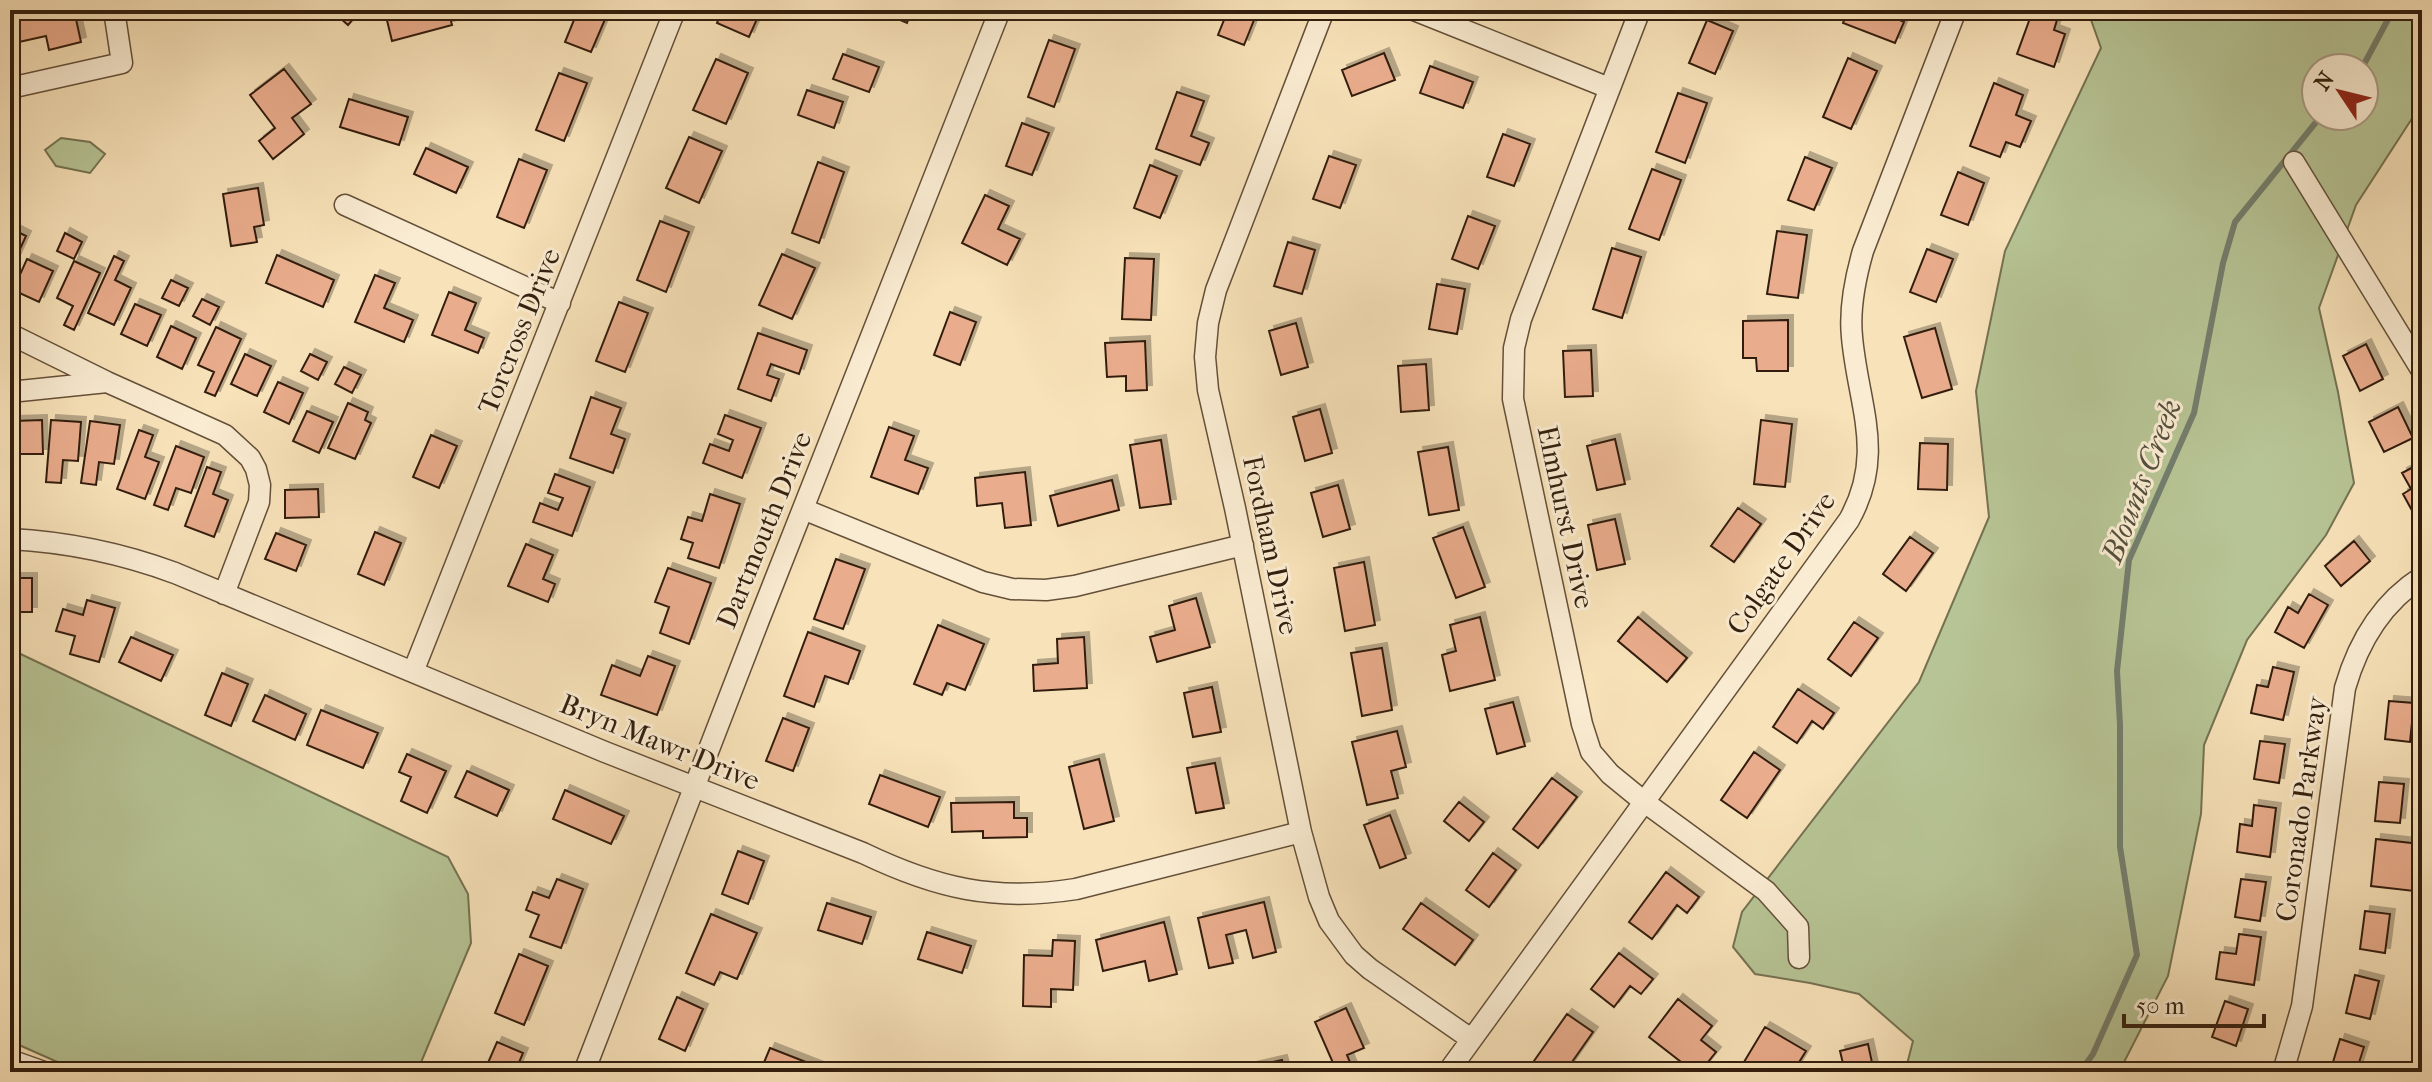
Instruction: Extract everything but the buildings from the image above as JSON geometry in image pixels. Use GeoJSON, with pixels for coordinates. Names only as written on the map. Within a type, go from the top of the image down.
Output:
{"type":"FeatureCollection","features":[{"type":"Feature","properties":{"kind":"street"},"geometry":{"type":"LineString","coordinates":[[10,88],[122,63],[114,10]]}},
{"type":"Feature","properties":{"kind":"street","name":"Torcross Drive"},"geometry":{"type":"LineString","coordinates":[[413,672],[675,10]]}},
{"type":"Feature","properties":{"kind":"street","name":"Dartmouth Drive"},"geometry":{"type":"LineString","coordinates":[[592,1070],[694,787],[1000,10]]}},
{"type":"Feature","properties":{"kind":"street","name":"Fordham Drive"},"geometry":{"type":"LineString","coordinates":[[1324,10],[1216,290],[1208,323],[1205,357],[1208,390],[1301,832],[1319,897],[1340,939],[1370,969],[1471,1039]]}},
{"type":"Feature","properties":{"kind":"street"},"geometry":{"type":"LineString","coordinates":[[1414,10],[1609,88]]}},
{"type":"Feature","properties":{"kind":"street","name":"Elmhurst Drive"},"geometry":{"type":"LineString","coordinates":[[1640,10],[1521,319],[1514,348],[1513,399],[1582,724],[1591,752],[1601,766],[1643,801],[1766,891],[1798,927],[1799,958]]}},
{"type":"Feature","properties":{"kind":"street","name":"Colgate Drive"},"geometry":{"type":"LineString","coordinates":[[1448,1072],[1857,505],[1869,464],[1869,439],[1851,334],[1856,276],[1956,10]]}},
{"type":"Feature","properties":{"kind":"street"},"geometry":{"type":"LineString","coordinates":[[2294,162],[2422,371]]}},
{"type":"Feature","properties":{"kind":"street"},"geometry":{"type":"LineString","coordinates":[[345,205],[560,303]]}},
{"type":"Feature","properties":{"kind":"street"},"geometry":{"type":"LineString","coordinates":[[10,334],[225,435],[250,458],[260,485],[259,502],[224,594]]}},
{"type":"Feature","properties":{"kind":"street"},"geometry":{"type":"LineString","coordinates":[[10,392],[107,382]]}},
{"type":"Feature","properties":{"kind":"street"},"geometry":{"type":"LineString","coordinates":[[803,509],[983,582],[1012,589],[1046,590],[1075,586],[1243,545]]}},
{"type":"Feature","properties":{"kind":"street","name":"Bryn Mawr Drive"},"geometry":{"type":"LineString","coordinates":[[10,539],[48,541],[125,556],[163,569],[937,884],[1008,894],[1076,889],[1301,832]]}},
{"type":"Feature","properties":{"kind":"street","name":"Coronado Parkway"},"geometry":{"type":"LineString","coordinates":[[2283,1072],[2302,1006],[2349,676],[2365,637],[2382,613],[2399,594],[2422,577]]}},
{"type":"Feature","properties":{"kind":"street"},"geometry":{"type":"LineString","coordinates":[[10,1060],[44,1072]]}},
{"type":"Feature","properties":{"kind":"green space"},"geometry":{"type":"Polygon","coordinates":[[[2083,10],[2422,10],[2422,103],[2356,205],[2319,308],[2354,483],[2326,535],[2247,640],[2204,745],[2201,814],[2168,976],[2119,1072],[1905,1072],[1913,1041],[1859,994],[1755,974],[1733,947],[1742,912],[1919,682],[1989,517],[1976,391],[2005,251],[2101,48],[2090,17],[2083,10]]]}},
{"type":"Feature","properties":{"kind":"green space"},"geometry":{"type":"Polygon","coordinates":[[[61,138],[90,142],[105,154],[90,173],[56,166],[45,150],[61,138]]]}},
{"type":"Feature","properties":{"kind":"green space"},"geometry":{"type":"Polygon","coordinates":[[[10,649],[448,857],[468,894],[471,943],[417,1072],[80,1072],[10,1041],[10,649]]]}},
{"type":"Feature","properties":{"kind":"waterway","name":"Blounts Creek"},"geometry":{"type":"LineString","coordinates":[[2371,52],[2393,10]]}},
{"type":"Feature","properties":{"kind":"waterway","name":"Blounts Creek"},"geometry":{"type":"LineString","coordinates":[[2080,1072],[2093,1054],[2137,955],[2120,847],[2117,671],[2129,560],[2194,413],[2223,263],[2235,222],[2308,132]]}}]}
